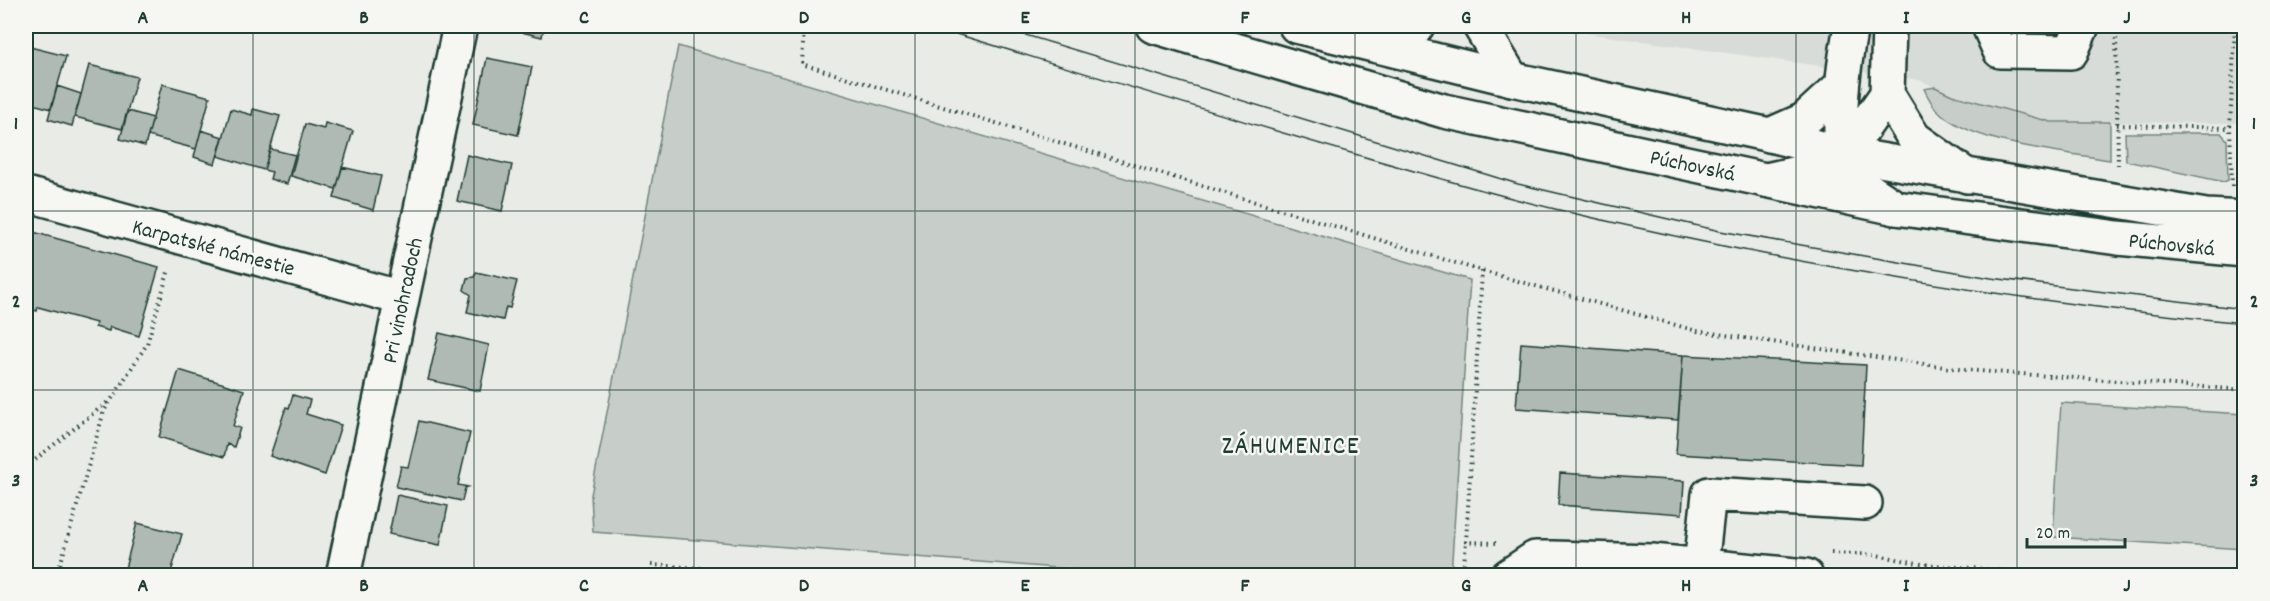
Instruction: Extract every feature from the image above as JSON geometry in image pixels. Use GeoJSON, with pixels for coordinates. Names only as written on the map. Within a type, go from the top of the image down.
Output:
{"type":"FeatureCollection","features":[{"type":"Feature","properties":{"kind":"main road","name":"Pri vinohradoch"},"geometry":{"type":"LineString","coordinates":[[343,576],[460,26]]}},
{"type":"Feature","properties":{"kind":"main road","name":"Púchovská"},"geometry":{"type":"LineString","coordinates":[[1153,26],[1444,111],[1896,208],[2118,238],[2244,250]]}},
{"type":"Feature","properties":{"kind":"main road","name":"Púchovská"},"geometry":{"type":"LineString","coordinates":[[1296,26],[1408,38],[1512,79],[1770,135],[1845,154],[2206,216],[2238,204]]}},
{"type":"Feature","properties":{"kind":"main road"},"geometry":{"type":"LineString","coordinates":[[1480,26],[1512,79]]}},
{"type":"Feature","properties":{"kind":"main road"},"geometry":{"type":"LineString","coordinates":[[1851,26],[1841,86],[1845,154],[1852,176],[1896,208]]}},
{"type":"Feature","properties":{"kind":"main road"},"geometry":{"type":"LineString","coordinates":[[1889,26],[1887,94],[1914,138],[1966,176]]}},
{"type":"Feature","properties":{"kind":"main road"},"geometry":{"type":"LineString","coordinates":[[1990,28],[2000,51],[2071,52],[2081,29]]}},
{"type":"Feature","properties":{"kind":"main road"},"geometry":{"type":"LineString","coordinates":[[1770,135],[1804,120],[1841,86]]}},
{"type":"Feature","properties":{"kind":"main road"},"geometry":{"type":"LineString","coordinates":[[1766,180],[1824,167],[1845,154],[1887,94]]}},
{"type":"Feature","properties":{"kind":"main road","name":"Karpatské námestie"},"geometry":{"type":"LineString","coordinates":[[26,194],[402,298]]}},
{"type":"Feature","properties":{"kind":"main road"},"geometry":{"type":"LineString","coordinates":[[1701,566],[1709,494],[1865,503]]}},
{"type":"Feature","properties":{"kind":"main road"},"geometry":{"type":"LineString","coordinates":[[1508,576],[1535,558],[1652,561],[1806,576]]}},
{"type":"Feature","properties":{"kind":"path"},"geometry":{"type":"LineString","coordinates":[[804,26],[802,64],[1482,271],[1697,331],[1965,370],[2244,390]]}},
{"type":"Feature","properties":{"kind":"path"},"geometry":{"type":"LineString","coordinates":[[2116,26],[2118,165]]}},
{"type":"Feature","properties":{"kind":"path"},"geometry":{"type":"LineString","coordinates":[[2235,26],[2230,128],[2238,204]]}},
{"type":"Feature","properties":{"kind":"path"},"geometry":{"type":"LineString","coordinates":[[2117,125],[2230,128]]}},
{"type":"Feature","properties":{"kind":"path"},"geometry":{"type":"LineString","coordinates":[[57,576],[104,411],[147,344],[172,257]]}},
{"type":"Feature","properties":{"kind":"path"},"geometry":{"type":"LineString","coordinates":[[26,467],[112,398]]}},
{"type":"Feature","properties":{"kind":"path"},"geometry":{"type":"LineString","coordinates":[[1463,576],[1466,542]]}},
{"type":"Feature","properties":{"kind":"path"},"geometry":{"type":"LineString","coordinates":[[1908,576],[1922,564],[1922,576]]}},
{"type":"Feature","properties":{"kind":"path"},"geometry":{"type":"LineString","coordinates":[[651,565],[831,576]]}},
{"type":"Feature","properties":{"kind":"shaded area"},"geometry":{"type":"Polygon","coordinates":[[[1535,26],[2244,26],[2244,166],[2239,166],[2238,123],[2051,122],[1952,95],[1919,80],[1535,26]]]}},
{"type":"Feature","properties":{"kind":"shaded area"},"geometry":{"type":"Polygon","coordinates":[[[678,46],[1470,280],[1451,575],[1147,575],[593,532],[591,495],[678,46]]]}},
{"type":"Feature","properties":{"kind":"shaded area"},"geometry":{"type":"Polygon","coordinates":[[[1935,87],[1952,95],[2051,122],[2110,122],[2110,160],[2017,145],[1971,131],[1951,121],[1936,109],[1924,89],[1935,87]]]}},
{"type":"Feature","properties":{"kind":"shaded area"},"geometry":{"type":"Polygon","coordinates":[[[2125,133],[2221,133],[2227,140],[2228,180],[2224,182],[2126,161],[2125,133]]]}},
{"type":"Feature","properties":{"kind":"shaded area"},"geometry":{"type":"Polygon","coordinates":[[[2061,403],[2244,414],[2244,549],[2053,537],[2061,403]]]}},
{"type":"Feature","properties":{"kind":"building"},"geometry":{"type":"Polygon","coordinates":[[[497,26],[544,26],[542,37],[497,26]]]}},
{"type":"Feature","properties":{"kind":"building"},"geometry":{"type":"Polygon","coordinates":[[[2022,26],[2056,26],[2056,60],[2022,60],[2022,26]]]}},
{"type":"Feature","properties":{"kind":"building"},"geometry":{"type":"Polygon","coordinates":[[[26,46],[66,56],[51,109],[26,102],[26,46]]]}},
{"type":"Feature","properties":{"kind":"building"},"geometry":{"type":"Polygon","coordinates":[[[487,58],[532,67],[518,135],[473,125],[487,58]]]}},
{"type":"Feature","properties":{"kind":"building"},"geometry":{"type":"Polygon","coordinates":[[[89,65],[137,77],[122,129],[75,117],[89,65]]]}},
{"type":"Feature","properties":{"kind":"building"},"geometry":{"type":"Polygon","coordinates":[[[162,84],[210,97],[196,149],[148,136],[162,84]]]}},
{"type":"Feature","properties":{"kind":"building"},"geometry":{"type":"Polygon","coordinates":[[[57,86],[81,94],[72,126],[48,119],[57,86]]]}},
{"type":"Feature","properties":{"kind":"building"},"geometry":{"type":"Polygon","coordinates":[[[231,109],[252,115],[253,109],[280,116],[264,170],[218,156],[231,109]]]}},
{"type":"Feature","properties":{"kind":"building"},"geometry":{"type":"Polygon","coordinates":[[[128,111],[153,118],[145,146],[120,139],[128,111]]]}},
{"type":"Feature","properties":{"kind":"building"},"geometry":{"type":"Polygon","coordinates":[[[325,123],[353,131],[336,189],[291,176],[305,124],[324,129],[325,123]]]}},
{"type":"Feature","properties":{"kind":"building"},"geometry":{"type":"Polygon","coordinates":[[[201,130],[223,137],[215,164],[194,157],[201,130]]]}},
{"type":"Feature","properties":{"kind":"building"},"geometry":{"type":"Polygon","coordinates":[[[270,149],[295,155],[287,184],[270,179],[272,172],[264,170],[270,149]]]}},
{"type":"Feature","properties":{"kind":"building"},"geometry":{"type":"Polygon","coordinates":[[[467,155],[512,165],[502,211],[457,201],[467,155]]]}},
{"type":"Feature","properties":{"kind":"building"},"geometry":{"type":"Polygon","coordinates":[[[342,167],[381,176],[373,210],[334,198],[342,167]]]}},
{"type":"Feature","properties":{"kind":"building"},"geometry":{"type":"Polygon","coordinates":[[[26,230],[159,267],[139,336],[110,327],[109,331],[95,327],[96,323],[38,307],[37,311],[26,308],[26,230]]]}},
{"type":"Feature","properties":{"kind":"building"},"geometry":{"type":"Polygon","coordinates":[[[476,272],[517,281],[510,308],[506,307],[503,320],[467,312],[471,295],[464,290],[467,278],[474,277],[476,272]]]}},
{"type":"Feature","properties":{"kind":"building"},"geometry":{"type":"Polygon","coordinates":[[[439,333],[489,345],[480,391],[428,380],[439,333]]]}},
{"type":"Feature","properties":{"kind":"building"},"geometry":{"type":"Polygon","coordinates":[[[1521,343],[1683,355],[1678,420],[1516,408],[1521,343]]]}},
{"type":"Feature","properties":{"kind":"building"},"geometry":{"type":"Polygon","coordinates":[[[1683,355],[1866,365],[1861,465],[1676,454],[1683,355]]]}},
{"type":"Feature","properties":{"kind":"building"},"geometry":{"type":"Polygon","coordinates":[[[179,370],[244,390],[233,426],[240,428],[234,447],[227,444],[224,457],[159,437],[179,370]]]}},
{"type":"Feature","properties":{"kind":"building"},"geometry":{"type":"Polygon","coordinates":[[[293,395],[310,400],[306,414],[341,425],[325,475],[270,456],[286,407],[289,408],[293,395]]]}},
{"type":"Feature","properties":{"kind":"building"},"geometry":{"type":"Polygon","coordinates":[[[419,421],[470,433],[458,485],[468,487],[465,488],[462,501],[396,487],[401,466],[408,467],[419,421]]]}},
{"type":"Feature","properties":{"kind":"building"},"geometry":{"type":"Polygon","coordinates":[[[1560,473],[1684,481],[1682,514],[1558,505],[1560,473]]]}},
{"type":"Feature","properties":{"kind":"building"},"geometry":{"type":"Polygon","coordinates":[[[397,495],[448,506],[440,545],[389,534],[397,495]]]}},
{"type":"Feature","properties":{"kind":"building"},"geometry":{"type":"Polygon","coordinates":[[[137,523],[182,534],[170,576],[123,576],[137,523]]]}},
{"type":"Feature","properties":{"kind":"tram line"},"geometry":{"type":"LineString","coordinates":[[930,26],[1436,177],[1531,203],[1640,228],[1812,263],[1984,292],[2244,323]]}},
{"type":"Feature","properties":{"kind":"tram line"},"geometry":{"type":"LineString","coordinates":[[996,26],[1518,184],[1720,231],[1991,278],[2244,309]]}},
{"type":"Feature","properties":{"kind":"district","name":"ZÁHUMENICE"},"geometry":{"type":"Point","coordinates":[1291,444]}}]}
